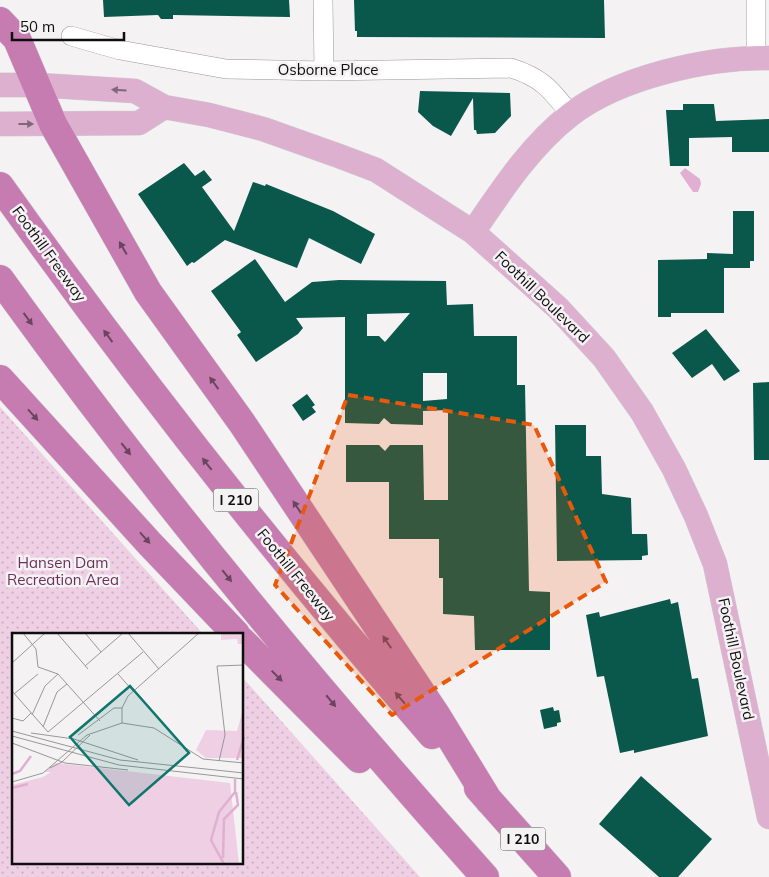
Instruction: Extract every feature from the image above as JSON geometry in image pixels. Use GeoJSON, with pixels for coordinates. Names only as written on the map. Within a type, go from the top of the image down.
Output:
{"type":"FeatureCollection","features":[{"type":"Feature","properties":{"kind":"highway"},"geometry":{"type":"LineString","coordinates":[[0,20],[17,39],[52,124],[148,292],[242,422],[437,716],[489,801]]}},
{"type":"Feature","properties":{"kind":"highway","name":"Foothill Freeway"},"geometry":{"type":"LineString","coordinates":[[0,186],[122,354],[327,613],[557,877]]}},
{"type":"Feature","properties":{"kind":"highway"},"geometry":{"type":"LineString","coordinates":[[0,279],[130,454],[235,585],[340,712],[485,877]]}},
{"type":"Feature","properties":{"kind":"highway"},"geometry":{"type":"LineString","coordinates":[[0,379],[150,544],[235,633]]}},
{"type":"Feature","properties":{"kind":"highway"},"geometry":{"type":"LineString","coordinates":[[244,643],[475,877]]}},
{"type":"Feature","properties":{"kind":"main road"},"geometry":{"type":"LineString","coordinates":[[473,232],[504,186],[546,138],[571,115],[604,94],[643,78],[693,66],[762,58]]}},
{"type":"Feature","properties":{"kind":"main road","name":"Foothill Boulevard"},"geometry":{"type":"LineString","coordinates":[[0,85],[37,85],[135,91],[164,106],[263,129],[376,170],[473,232],[558,308],[604,358],[642,412],[674,469],[715,564],[769,817]]}},
{"type":"Feature","properties":{"kind":"main road"},"geometry":{"type":"LineString","coordinates":[[0,124],[139,123],[164,106]]}},
{"type":"Feature","properties":{"kind":"street"},"geometry":{"type":"LineString","coordinates":[[323,0],[324,71]]}},
{"type":"Feature","properties":{"kind":"street"},"geometry":{"type":"LineString","coordinates":[[756,0],[762,58]]}},
{"type":"Feature","properties":{"kind":"street","name":"Osborne Place"},"geometry":{"type":"LineString","coordinates":[[71,36],[120,50],[226,69],[324,71],[511,68],[533,75],[550,88],[571,115]]}},
{"type":"Feature","properties":{"kind":"highlighted area"},"geometry":{"type":"Polygon","coordinates":[[[348,395],[534,425],[606,582],[392,715],[275,585],[348,395]]]}},
{"type":"Feature","properties":{"kind":"green space","name":"Hansen Dam Recreation Area"},"geometry":{"type":"Polygon","coordinates":[[[0,407],[202,633],[12,633],[12,864],[244,864],[244,679],[420,877],[0,877],[0,407]]]}},
{"type":"Feature","properties":{"kind":"shaded area"},"geometry":{"type":"Polygon","coordinates":[[[685,168],[700,179],[701,184],[698,192],[693,192],[680,173],[685,168]]]}},
{"type":"Feature","properties":{"kind":"building"},"geometry":{"type":"Polygon","coordinates":[[[103,0],[289,0],[290,17],[173,15],[173,19],[161,19],[158,15],[104,17],[103,0]]]}},
{"type":"Feature","properties":{"kind":"building"},"geometry":{"type":"Polygon","coordinates":[[[354,0],[604,0],[605,38],[357,37],[357,31],[355,31],[354,0]]]}},
{"type":"Feature","properties":{"kind":"building"},"geometry":{"type":"Polygon","coordinates":[[[420,91],[510,93],[511,116],[495,133],[477,134],[476,130],[474,130],[473,98],[451,136],[433,126],[418,112],[420,91]]]}},
{"type":"Feature","properties":{"kind":"building"},"geometry":{"type":"Polygon","coordinates":[[[683,104],[714,104],[716,121],[769,119],[769,152],[732,152],[732,137],[689,138],[689,166],[670,166],[666,110],[683,110],[683,104]]]}},
{"type":"Feature","properties":{"kind":"building"},"geometry":{"type":"Polygon","coordinates":[[[184,163],[195,176],[204,170],[212,180],[202,187],[234,231],[253,182],[265,186],[266,184],[333,211],[375,234],[361,264],[309,238],[297,268],[225,240],[187,266],[138,194],[184,163]]]}},
{"type":"Feature","properties":{"kind":"building"},"geometry":{"type":"Polygon","coordinates":[[[733,211],[754,211],[754,261],[750,261],[750,268],[724,268],[724,313],[671,313],[671,317],[658,317],[658,260],[707,259],[707,253],[733,254],[733,211]]]}},
{"type":"Feature","properties":{"kind":"building"},"geometry":{"type":"Polygon","coordinates":[[[255,259],[285,302],[312,282],[339,280],[446,281],[447,305],[473,304],[474,336],[517,336],[517,385],[525,385],[529,591],[550,592],[550,650],[475,650],[474,616],[443,614],[443,578],[439,578],[439,539],[389,539],[389,482],[346,482],[346,445],[379,445],[385,451],[390,445],[423,445],[424,500],[448,500],[448,410],[423,411],[423,425],[391,424],[384,418],[379,424],[345,423],[345,317],[296,318],[303,328],[298,334],[256,362],[237,335],[241,332],[211,291],[255,259]],[[410,313],[367,314],[367,336],[379,336],[385,342],[410,313]],[[423,373],[423,401],[447,399],[447,373],[423,373]]]}},
{"type":"Feature","properties":{"kind":"building"},"geometry":{"type":"Polygon","coordinates":[[[706,329],[740,371],[724,381],[712,364],[692,378],[672,353],[706,329]]]}},
{"type":"Feature","properties":{"kind":"building"},"geometry":{"type":"Polygon","coordinates":[[[769,382],[769,460],[754,460],[753,383],[769,382]]]}},
{"type":"Feature","properties":{"kind":"building"},"geometry":{"type":"Polygon","coordinates":[[[307,394],[315,405],[312,407],[316,412],[303,421],[292,405],[307,394]]]}},
{"type":"Feature","properties":{"kind":"building"},"geometry":{"type":"Polygon","coordinates":[[[555,425],[586,425],[586,456],[601,456],[602,494],[631,498],[632,534],[647,534],[648,555],[642,556],[642,560],[557,561],[555,425]]]}},
{"type":"Feature","properties":{"kind":"building"},"geometry":{"type":"Polygon","coordinates":[[[670,599],[671,604],[678,602],[692,679],[698,678],[708,736],[634,753],[634,750],[620,753],[604,676],[597,677],[586,615],[599,612],[600,617],[670,599]]]}},
{"type":"Feature","properties":{"kind":"building"},"geometry":{"type":"Polygon","coordinates":[[[553,707],[554,711],[559,710],[561,722],[557,723],[557,726],[544,729],[540,710],[553,707]]]}},
{"type":"Feature","properties":{"kind":"building"},"geometry":{"type":"Polygon","coordinates":[[[641,776],[712,839],[678,877],[659,877],[599,824],[641,776]]]}}]}
